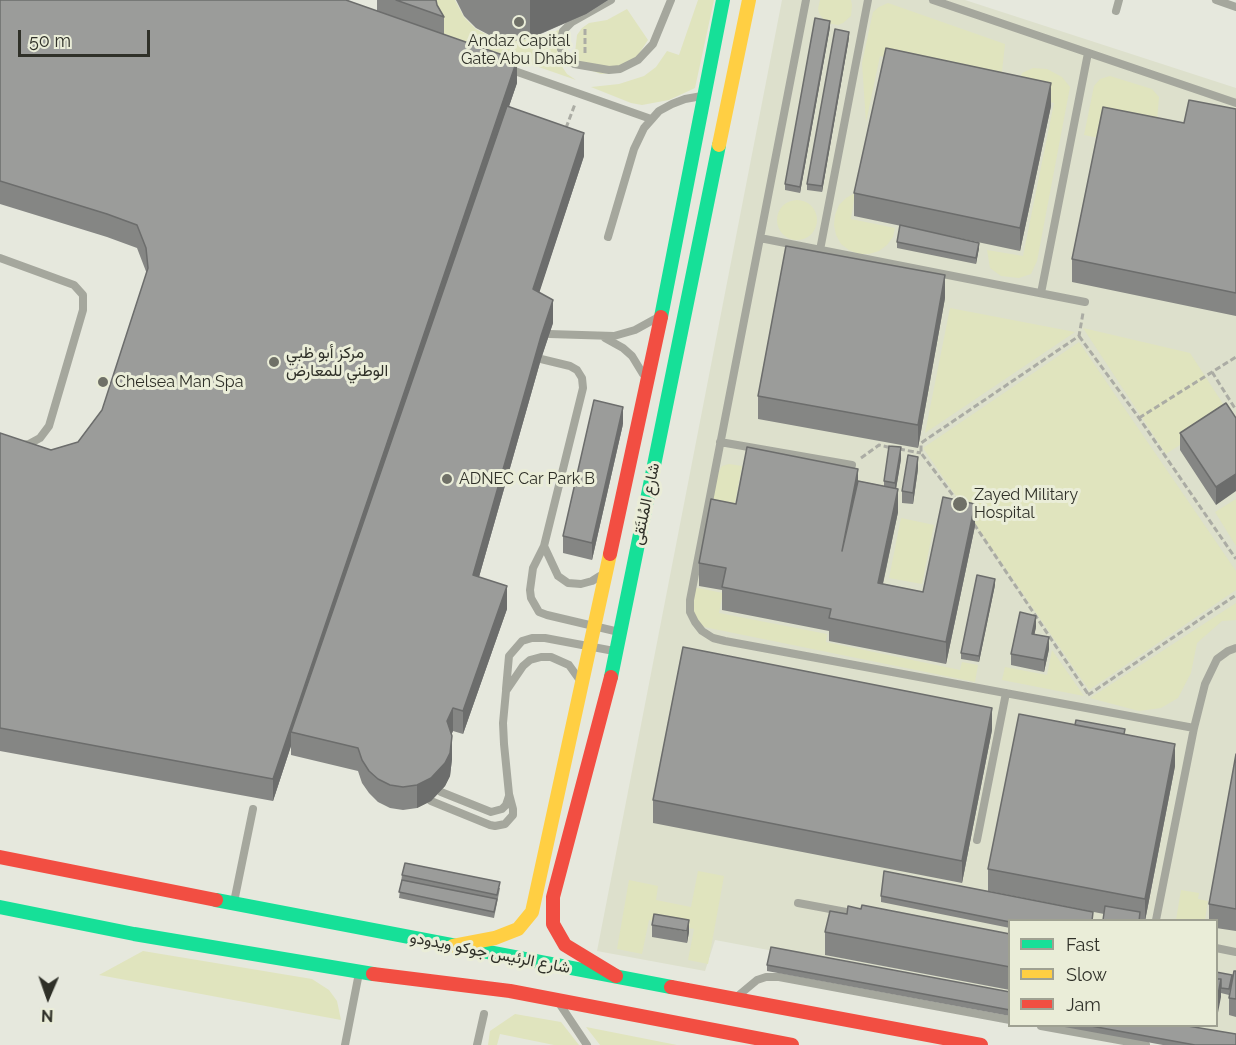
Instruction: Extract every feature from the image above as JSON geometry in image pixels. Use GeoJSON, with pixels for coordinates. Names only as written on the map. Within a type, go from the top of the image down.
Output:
{"type":"FeatureCollection","features":[{"type":"Feature","properties":{"kind":"street","name":"شارع المُلتَقى"},"geometry":{"type":"LineString","coordinates":[[453,946],[508,935],[518,929],[532,912],[544,868],[662,313],[723,0]]}},
{"type":"Feature","properties":{"kind":"street","name":"شارع المُلتَقى"},"geometry":{"type":"LineString","coordinates":[[616,976],[566,945],[553,924],[552,912],[557,879],[609,686],[749,0]]}},
{"type":"Feature","properties":{"kind":"street","name":"شارع الرئيس جوكو ويدودو"},"geometry":{"type":"LineString","coordinates":[[0,857],[453,946],[981,1045]]}},
{"type":"Feature","properties":{"kind":"street","name":"شارع الرئيس جوكو ويدودو"},"geometry":{"type":"LineString","coordinates":[[0,907],[134,934],[359,972],[457,983],[557,999],[762,1042],[792,1045]]}},
{"type":"Feature","properties":{"kind":"lane"},"geometry":{"type":"LineString","coordinates":[[611,0],[572,22],[563,31],[561,49],[568,60],[574,64],[609,70],[620,69],[639,60],[659,34],[671,0]]}},
{"type":"Feature","properties":{"kind":"lane"},"geometry":{"type":"LineString","coordinates":[[806,0],[690,600],[690,612],[695,622],[702,631],[713,638],[725,641],[1194,728]]}},
{"type":"Feature","properties":{"kind":"lane"},"geometry":{"type":"LineString","coordinates":[[820,250],[868,0]]}},
{"type":"Feature","properties":{"kind":"lane"},"geometry":{"type":"LineString","coordinates":[[933,0],[1236,103]]}},
{"type":"Feature","properties":{"kind":"lane"},"geometry":{"type":"LineString","coordinates":[[1116,11],[1119,0]]}},
{"type":"Feature","properties":{"kind":"lane"},"geometry":{"type":"LineString","coordinates":[[1216,0],[1236,7]]}},
{"type":"Feature","properties":{"kind":"lane"},"geometry":{"type":"LineString","coordinates":[[1041,293],[1088,53]]}},
{"type":"Feature","properties":{"kind":"lane"},"geometry":{"type":"LineString","coordinates":[[496,65],[651,119]]}},
{"type":"Feature","properties":{"kind":"lane"},"geometry":{"type":"LineString","coordinates":[[608,237],[634,149],[644,128],[651,119],[672,104],[704,96]]}},
{"type":"Feature","properties":{"kind":"lane"},"geometry":{"type":"LineString","coordinates":[[760,238],[1085,302]]}},
{"type":"Feature","properties":{"kind":"lane"},"geometry":{"type":"LineString","coordinates":[[0,258],[74,285],[84,295],[85,303],[49,426],[40,438],[29,444],[14,447]]}},
{"type":"Feature","properties":{"kind":"lane"},"geometry":{"type":"LineString","coordinates":[[549,334],[603,337],[635,330],[662,313]]}},
{"type":"Feature","properties":{"kind":"lane"},"geometry":{"type":"LineString","coordinates":[[603,337],[632,356],[644,376],[646,387]]}},
{"type":"Feature","properties":{"kind":"lane"},"geometry":{"type":"LineString","coordinates":[[541,359],[577,370],[582,378],[583,388],[544,546],[536,560],[530,590],[534,606],[539,612],[547,615],[620,633]]}},
{"type":"Feature","properties":{"kind":"lane"},"geometry":{"type":"LineString","coordinates":[[720,441],[852,465]]}},
{"type":"Feature","properties":{"kind":"lane"},"geometry":{"type":"LineString","coordinates":[[544,546],[558,576],[568,583],[582,584],[592,581],[608,569]]}},
{"type":"Feature","properties":{"kind":"lane"},"geometry":{"type":"LineString","coordinates":[[431,801],[490,825],[500,826],[510,820],[513,815],[502,723],[509,656],[522,641],[545,638],[616,651]]}},
{"type":"Feature","properties":{"kind":"lane"},"geometry":{"type":"LineString","coordinates":[[1156,919],[1194,728],[1205,684],[1217,659],[1236,648]]}},
{"type":"Feature","properties":{"kind":"lane"},"geometry":{"type":"LineString","coordinates":[[506,691],[523,666],[530,660],[541,657],[552,657],[569,665],[583,686]]}},
{"type":"Feature","properties":{"kind":"lane"},"geometry":{"type":"LineString","coordinates":[[977,840],[1006,693]]}},
{"type":"Feature","properties":{"kind":"lane"},"geometry":{"type":"LineString","coordinates":[[441,792],[491,812],[502,809],[506,805],[509,794]]}},
{"type":"Feature","properties":{"kind":"lane"},"geometry":{"type":"LineString","coordinates":[[234,904],[252,809]]}},
{"type":"Feature","properties":{"kind":"lane"},"geometry":{"type":"LineString","coordinates":[[798,903],[868,915]]}},
{"type":"Feature","properties":{"kind":"lane"},"geometry":{"type":"LineString","coordinates":[[1218,948],[1236,952]]}},
{"type":"Feature","properties":{"kind":"lane"},"geometry":{"type":"LineString","coordinates":[[345,1045],[359,972]]}},
{"type":"Feature","properties":{"kind":"lane"},"geometry":{"type":"LineString","coordinates":[[735,999],[756,980],[779,977],[1008,1020]]}},
{"type":"Feature","properties":{"kind":"lane"},"geometry":{"type":"LineString","coordinates":[[557,999],[587,1045]]}},
{"type":"Feature","properties":{"kind":"lane"},"geometry":{"type":"LineString","coordinates":[[477,1045],[484,1014]]}},
{"type":"Feature","properties":{"kind":"lane"},"geometry":{"type":"LineString","coordinates":[[1047,1027],[1146,1045]]}},
{"type":"Feature","properties":{"kind":"path"},"geometry":{"type":"LineString","coordinates":[[962,508],[921,453],[921,443],[1079,336],[1085,302]]}},
{"type":"Feature","properties":{"kind":"path"},"geometry":{"type":"LineString","coordinates":[[1079,336],[1139,418],[1236,559]]}},
{"type":"Feature","properties":{"kind":"path"},"geometry":{"type":"LineString","coordinates":[[1139,418],[1236,357]]}},
{"type":"Feature","properties":{"kind":"path"},"geometry":{"type":"LineString","coordinates":[[1212,372],[1236,410]]}},
{"type":"Feature","properties":{"kind":"path"},"geometry":{"type":"LineString","coordinates":[[852,465],[879,445],[921,453]]}},
{"type":"Feature","properties":{"kind":"path"},"geometry":{"type":"LineString","coordinates":[[969,517],[1088,694],[1236,595]]}},
{"type":"Feature","properties":{"kind":"shaded area","name":"Zayed Military Hospital"},"geometry":{"type":"Polygon","coordinates":[[[782,0],[965,0],[1236,88],[1236,1038],[1176,1027],[1218,1027],[1218,919],[1008,919],[1008,995],[715,940],[705,971],[597,951],[782,0]]]}},
{"type":"Feature","properties":{"kind":"green space"},"geometry":{"type":"Polygon","coordinates":[[[434,0],[455,0],[464,17],[476,29],[494,38],[515,41],[539,38],[566,27],[558,44],[557,55],[567,74],[576,80],[444,34],[434,0]]]}},
{"type":"Feature","properties":{"kind":"green space"},"geometry":{"type":"Polygon","coordinates":[[[698,0],[714,0],[695,88],[669,100],[642,105],[591,87],[619,84],[644,76],[656,67],[667,51],[679,55],[698,0]]]}},
{"type":"Feature","properties":{"kind":"green space"},"geometry":{"type":"Polygon","coordinates":[[[820,0],[851,0],[851,16],[838,25],[827,23],[818,9],[820,0]]]}},
{"type":"Feature","properties":{"kind":"green space"},"geometry":{"type":"Polygon","coordinates":[[[888,3],[1005,44],[1001,81],[880,56],[866,122],[862,63],[873,12],[888,3]]]}},
{"type":"Feature","properties":{"kind":"green space"},"geometry":{"type":"Polygon","coordinates":[[[627,9],[648,40],[635,60],[610,73],[601,74],[584,68],[575,53],[577,35],[582,28],[589,23],[607,20],[627,9]]]}},
{"type":"Feature","properties":{"kind":"green space"},"geometry":{"type":"Polygon","coordinates":[[[1033,68],[1047,69],[1062,77],[1070,87],[1037,261],[1031,274],[1019,278],[1001,276],[990,268],[987,250],[1023,256],[1054,103],[1015,95],[1022,73],[1033,68]]]}},
{"type":"Feature","properties":{"kind":"green space"},"geometry":{"type":"Polygon","coordinates":[[[1110,76],[1152,89],[1159,97],[1157,121],[1099,138],[1084,135],[1094,86],[1100,79],[1110,76]]]}},
{"type":"Feature","properties":{"kind":"green space"},"geometry":{"type":"Polygon","coordinates":[[[855,193],[851,219],[895,228],[893,237],[879,251],[858,254],[841,244],[836,235],[835,215],[839,205],[855,193]]]}},
{"type":"Feature","properties":{"kind":"green space"},"geometry":{"type":"Polygon","coordinates":[[[797,200],[811,206],[817,220],[811,234],[797,240],[783,234],[777,220],[783,206],[797,200]]]}},
{"type":"Feature","properties":{"kind":"green space"},"geometry":{"type":"Polygon","coordinates":[[[950,308],[1075,332],[925,433],[950,308]]]}},
{"type":"Feature","properties":{"kind":"green space"},"geometry":{"type":"Polygon","coordinates":[[[1083,328],[1190,353],[1229,413],[1166,454],[1083,328]]]}},
{"type":"Feature","properties":{"kind":"green space"},"geometry":{"type":"Polygon","coordinates":[[[1079,342],[1236,571],[1236,590],[1089,690],[923,448],[1079,342]]]}},
{"type":"Feature","properties":{"kind":"green space"},"geometry":{"type":"Polygon","coordinates":[[[729,464],[742,466],[732,520],[710,516],[718,473],[722,466],[729,464]]]}},
{"type":"Feature","properties":{"kind":"green space"},"geometry":{"type":"Polygon","coordinates":[[[1236,499],[1236,546],[1215,512],[1236,499]]]}},
{"type":"Feature","properties":{"kind":"green space"},"geometry":{"type":"Polygon","coordinates":[[[901,518],[934,525],[922,584],[889,578],[901,518]]]}},
{"type":"Feature","properties":{"kind":"green space"},"geometry":{"type":"Polygon","coordinates":[[[693,587],[723,593],[719,613],[827,634],[826,642],[960,670],[962,662],[978,665],[975,682],[704,627],[693,612],[693,587]]]}},
{"type":"Feature","properties":{"kind":"green space"},"geometry":{"type":"Polygon","coordinates":[[[1236,603],[1236,620],[1222,621],[1197,643],[1191,673],[1178,698],[1161,708],[1139,711],[1090,698],[1236,603]]]}},
{"type":"Feature","properties":{"kind":"green space"},"geometry":{"type":"Polygon","coordinates":[[[1052,650],[1084,696],[1002,680],[1005,667],[1047,675],[1052,650]]]}},
{"type":"Feature","properties":{"kind":"green space"},"geometry":{"type":"Polygon","coordinates":[[[698,871],[724,876],[708,964],[688,960],[694,929],[649,920],[642,954],[617,949],[629,880],[658,886],[656,900],[691,907],[698,871]]]}},
{"type":"Feature","properties":{"kind":"green space"},"geometry":{"type":"Polygon","coordinates":[[[1181,890],[1199,893],[1198,899],[1208,901],[1205,919],[1176,919],[1181,890]]]}},
{"type":"Feature","properties":{"kind":"green space"},"geometry":{"type":"Polygon","coordinates":[[[143,951],[312,979],[329,990],[337,1001],[341,1020],[99,975],[143,951]]]}},
{"type":"Feature","properties":{"kind":"green space"},"geometry":{"type":"Polygon","coordinates":[[[515,1014],[561,1022],[579,1045],[554,1045],[500,1034],[497,1045],[488,1045],[490,1031],[515,1014]]]}},
{"type":"Feature","properties":{"kind":"green space"},"geometry":{"type":"Polygon","coordinates":[[[586,1027],[677,1045],[600,1045],[586,1027]]]}},
{"type":"Feature","properties":{"kind":"building","name":"مركز أبو ظبي الوطني للمعارض"},"geometry":{"type":"Polygon","coordinates":[[[0,0],[346,0],[517,60],[273,779],[0,728],[0,433],[51,450],[78,442],[102,410],[148,268],[146,248],[137,225],[0,181],[0,0]]]}},
{"type":"Feature","properties":{"kind":"building"},"geometry":{"type":"Polygon","coordinates":[[[396,0],[436,0],[444,17],[396,0]]]}},
{"type":"Feature","properties":{"kind":"building"},"geometry":{"type":"Polygon","coordinates":[[[815,18],[830,21],[800,187],[785,184],[815,18]]]}},
{"type":"Feature","properties":{"kind":"building"},"geometry":{"type":"Polygon","coordinates":[[[835,29],[849,32],[822,186],[807,184],[835,29]]]}},
{"type":"Feature","properties":{"kind":"building"},"geometry":{"type":"Polygon","coordinates":[[[886,48],[1051,83],[1020,228],[854,193],[886,48]]]}},
{"type":"Feature","properties":{"kind":"building"},"geometry":{"type":"Polygon","coordinates":[[[1189,100],[1236,109],[1236,293],[1072,259],[1103,107],[1184,123],[1189,100]]]}},
{"type":"Feature","properties":{"kind":"building","name":"ADNEC Car Park B"},"geometry":{"type":"Polygon","coordinates":[[[507,106],[584,133],[533,289],[553,300],[473,575],[507,586],[463,711],[453,708],[447,721],[452,736],[450,753],[445,763],[431,778],[417,785],[403,787],[390,785],[369,771],[358,748],[291,732],[507,106]]]}},
{"type":"Feature","properties":{"kind":"building"},"geometry":{"type":"Polygon","coordinates":[[[900,225],[979,243],[976,258],[897,242],[900,225]]]}},
{"type":"Feature","properties":{"kind":"building"},"geometry":{"type":"Polygon","coordinates":[[[786,246],[945,275],[918,425],[758,396],[786,246]]]}},
{"type":"Feature","properties":{"kind":"building"},"geometry":{"type":"Polygon","coordinates":[[[594,400],[623,407],[592,543],[563,536],[594,400]]]}},
{"type":"Feature","properties":{"kind":"building"},"geometry":{"type":"Polygon","coordinates":[[[1226,403],[1236,418],[1236,474],[1216,487],[1180,433],[1226,403]]]}},
{"type":"Feature","properties":{"kind":"building"},"geometry":{"type":"Polygon","coordinates":[[[889,446],[901,447],[895,483],[884,481],[889,446]]]}},
{"type":"Feature","properties":{"kind":"building"},"geometry":{"type":"Polygon","coordinates":[[[747,447],[858,469],[842,551],[858,481],[898,489],[878,583],[923,592],[943,497],[975,504],[946,642],[829,618],[831,609],[722,587],[726,568],[699,563],[711,499],[736,504],[747,447]]]}},
{"type":"Feature","properties":{"kind":"building"},"geometry":{"type":"Polygon","coordinates":[[[908,455],[918,457],[913,493],[902,491],[908,455]]]}},
{"type":"Feature","properties":{"kind":"building"},"geometry":{"type":"Polygon","coordinates":[[[977,575],[995,579],[979,656],[961,653],[977,575]]]}},
{"type":"Feature","properties":{"kind":"building"},"geometry":{"type":"Polygon","coordinates":[[[1020,612],[1036,616],[1032,634],[1049,637],[1044,660],[1011,654],[1020,612]]]}},
{"type":"Feature","properties":{"kind":"building"},"geometry":{"type":"Polygon","coordinates":[[[683,647],[992,708],[962,861],[653,800],[683,647]]]}},
{"type":"Feature","properties":{"kind":"building"},"geometry":{"type":"Polygon","coordinates":[[[1019,714],[1175,744],[1145,899],[988,869],[1019,714]]]}},
{"type":"Feature","properties":{"kind":"building"},"geometry":{"type":"Polygon","coordinates":[[[1076,720],[1125,729],[1124,734],[1075,725],[1076,720]]]}},
{"type":"Feature","properties":{"kind":"building"},"geometry":{"type":"Polygon","coordinates":[[[1236,754],[1236,909],[1209,904],[1236,754]]]}},
{"type":"Feature","properties":{"kind":"building"},"geometry":{"type":"Polygon","coordinates":[[[405,863],[500,882],[497,895],[402,875],[405,863]]]}},
{"type":"Feature","properties":{"kind":"building"},"geometry":{"type":"Polygon","coordinates":[[[884,871],[1093,912],[1092,919],[1008,919],[1008,922],[881,896],[884,871]]]}},
{"type":"Feature","properties":{"kind":"building"},"geometry":{"type":"Polygon","coordinates":[[[402,880],[497,899],[494,912],[399,892],[402,880]]]}},
{"type":"Feature","properties":{"kind":"building"},"geometry":{"type":"Polygon","coordinates":[[[862,905],[1008,934],[1008,967],[825,932],[830,911],[847,914],[848,906],[861,909],[862,905]]]}},
{"type":"Feature","properties":{"kind":"building"},"geometry":{"type":"Polygon","coordinates":[[[1105,906],[1140,912],[1139,919],[1103,919],[1105,906]]]}},
{"type":"Feature","properties":{"kind":"building"},"geometry":{"type":"Polygon","coordinates":[[[654,914],[689,920],[687,931],[652,925],[654,914]]]}},
{"type":"Feature","properties":{"kind":"building"},"geometry":{"type":"Polygon","coordinates":[[[771,947],[1008,992],[1008,1010],[767,965],[771,947]]]}},
{"type":"Feature","properties":{"kind":"building"},"geometry":{"type":"Polygon","coordinates":[[[1234,971],[1236,971],[1236,999],[1229,998],[1234,971]]]}},
{"type":"Feature","properties":{"kind":"building"},"geometry":{"type":"Polygon","coordinates":[[[1218,972],[1232,975],[1229,989],[1221,988],[1221,979],[1218,979],[1218,972]]]}},
{"type":"Feature","properties":{"kind":"building"},"geometry":{"type":"Polygon","coordinates":[[[1218,979],[1221,979],[1218,995],[1218,979]]]}},
{"type":"Feature","properties":{"kind":"building"},"geometry":{"type":"Polygon","coordinates":[[[1096,1027],[1194,1027],[1236,1034],[1236,1045],[1195,1045],[1096,1027]]]}},
{"type":"Feature","properties":{"kind":"traffic: fast"},"geometry":{"type":"LineString","coordinates":[[661,317],[723,0]]}},
{"type":"Feature","properties":{"kind":"traffic: fast"},"geometry":{"type":"LineString","coordinates":[[611,677],[719,145]]}},
{"type":"Feature","properties":{"kind":"traffic: fast"},"geometry":{"type":"LineString","coordinates":[[216,900],[671,987]]}},
{"type":"Feature","properties":{"kind":"traffic: fast"},"geometry":{"type":"LineString","coordinates":[[0,907],[134,934],[373,974]]}},
{"type":"Feature","properties":{"kind":"traffic: slow"},"geometry":{"type":"LineString","coordinates":[[719,145],[749,0]]}},
{"type":"Feature","properties":{"kind":"traffic: slow"},"geometry":{"type":"LineString","coordinates":[[453,946],[495,938],[518,929],[532,912],[610,554]]}},
{"type":"Feature","properties":{"kind":"traffic: jam"},"geometry":{"type":"LineString","coordinates":[[610,554],[661,317]]}},
{"type":"Feature","properties":{"kind":"traffic: jam"},"geometry":{"type":"LineString","coordinates":[[611,677],[553,897],[553,924],[565,945],[616,976]]}},
{"type":"Feature","properties":{"kind":"traffic: jam"},"geometry":{"type":"LineString","coordinates":[[0,857],[216,900]]}},
{"type":"Feature","properties":{"kind":"traffic: jam"},"geometry":{"type":"LineString","coordinates":[[373,974],[510,991],[792,1045]]}},
{"type":"Feature","properties":{"kind":"traffic: jam"},"geometry":{"type":"LineString","coordinates":[[671,987],[981,1045]]}},
{"type":"Feature","properties":{"kind":"place","name":"Andaz Capital Gate Abu Dhabi"},"geometry":{"type":"Point","coordinates":[519,22]}},
{"type":"Feature","properties":{"kind":"place","name":"مركز أبو ظبي الوطني للمعارض"},"geometry":{"type":"Point","coordinates":[274,362]}},
{"type":"Feature","properties":{"kind":"place","name":"Chelsea Man Spa"},"geometry":{"type":"Point","coordinates":[103,382]}},
{"type":"Feature","properties":{"kind":"place","name":"ADNEC Car Park B"},"geometry":{"type":"Point","coordinates":[447,479]}},
{"type":"Feature","properties":{"kind":"place","name":"Zayed Military Hospital"},"geometry":{"type":"Point","coordinates":[960,504]}}]}
